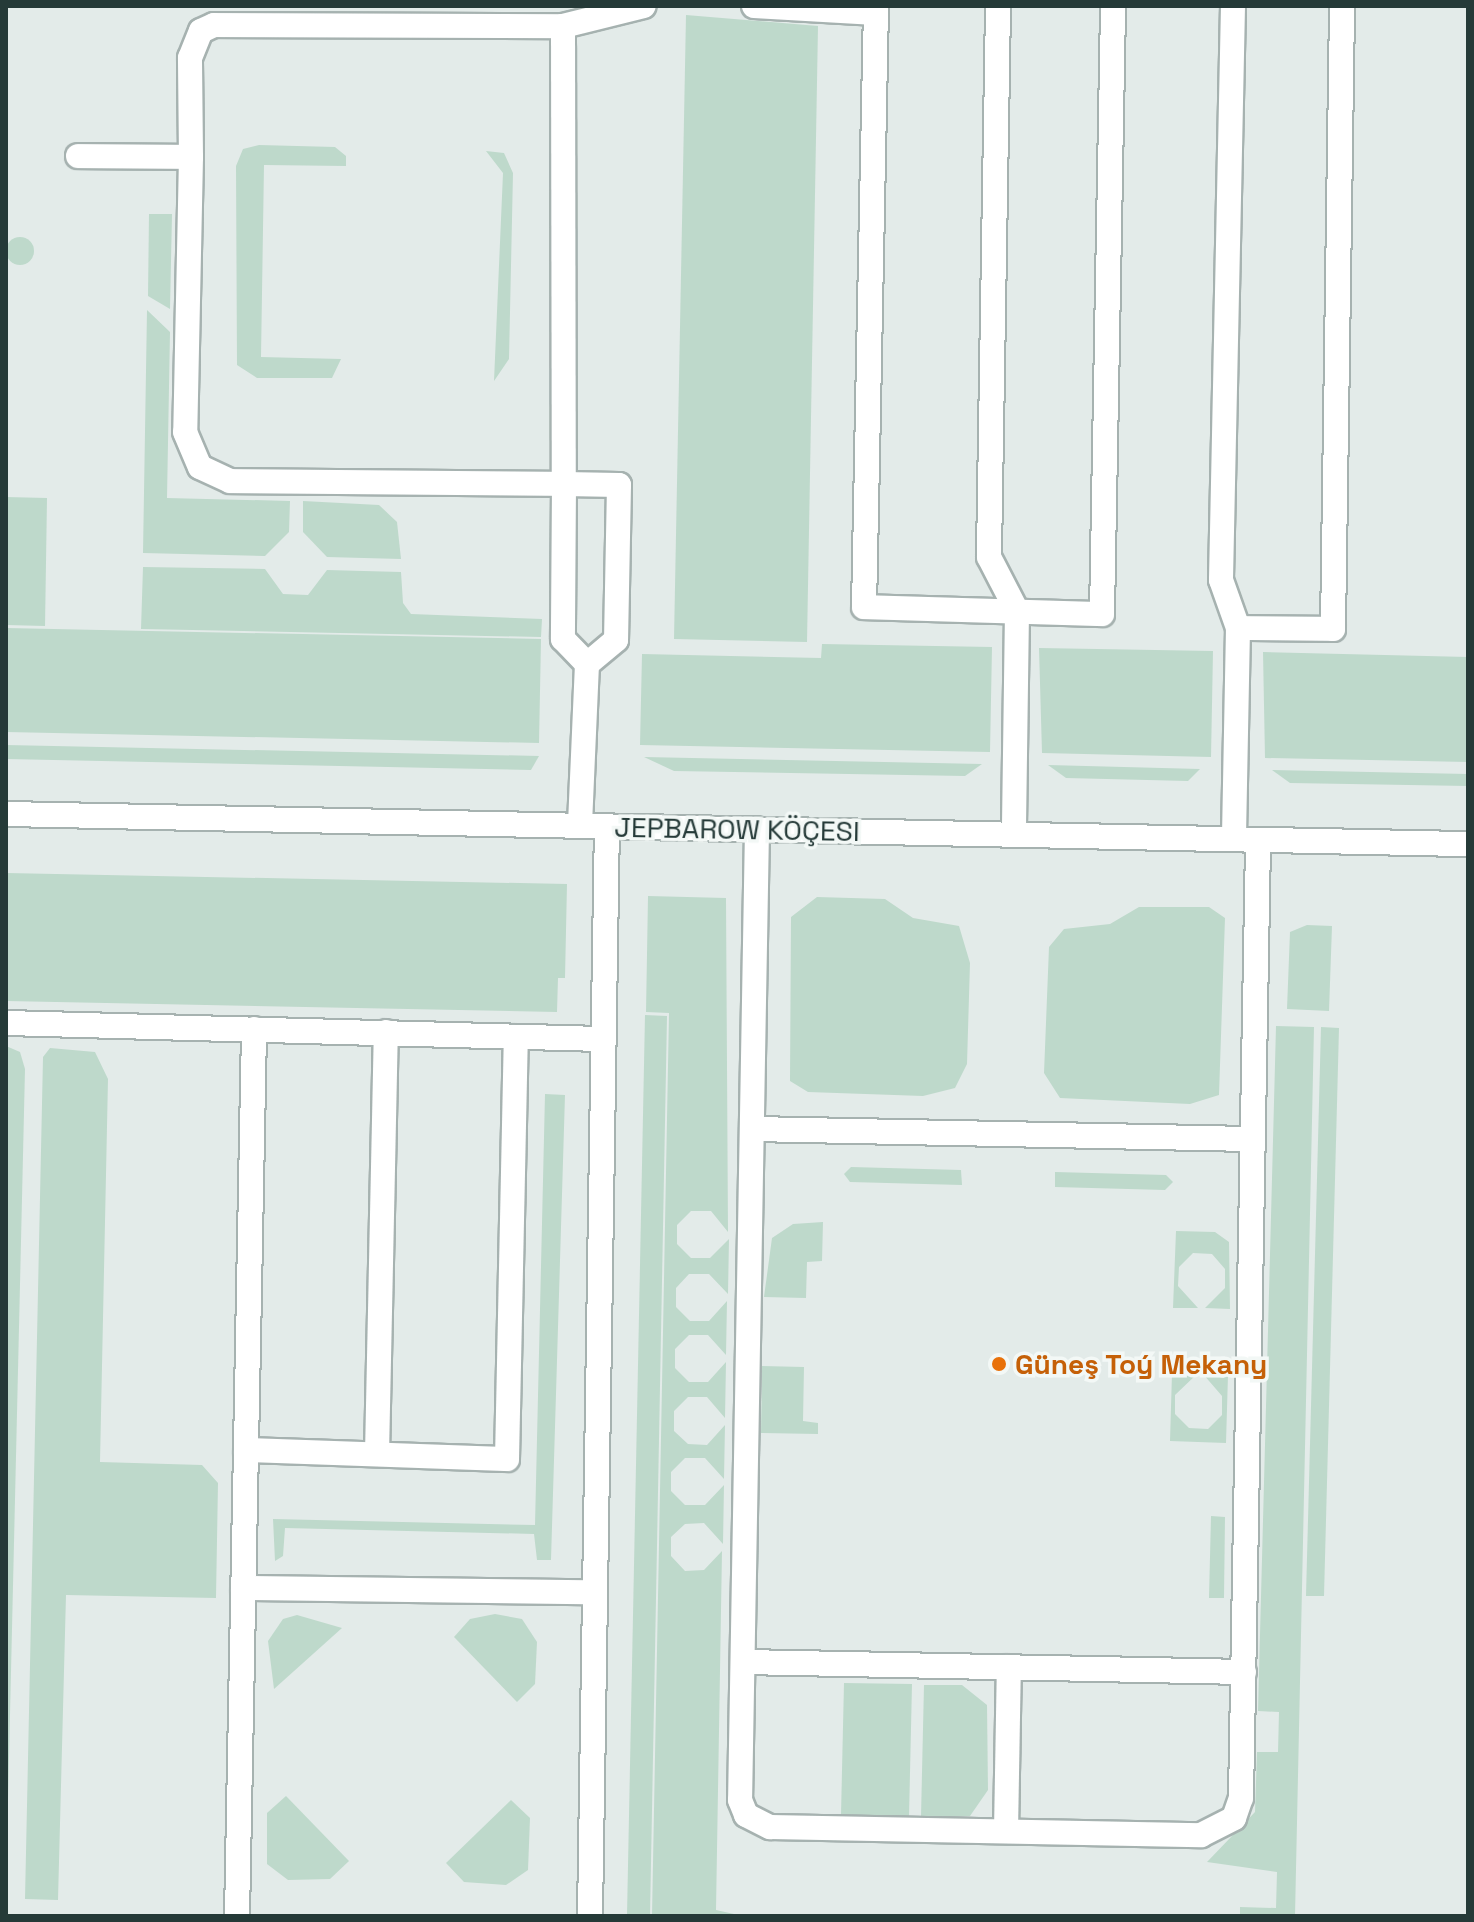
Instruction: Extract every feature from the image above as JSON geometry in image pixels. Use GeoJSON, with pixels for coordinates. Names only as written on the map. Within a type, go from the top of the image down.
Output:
{"type":"FeatureCollection","features":[{"type":"Feature","properties":{"kind":"street"},"geometry":{"type":"LineString","coordinates":[[587,664],[616,640],[619,485],[230,481],[200,467],[185,432],[190,58],[201,31],[214,25],[563,26],[644,6]]}},
{"type":"Feature","properties":{"kind":"street"},"geometry":{"type":"LineString","coordinates":[[754,6],[876,9],[864,607],[1102,614],[1113,6]]}},
{"type":"Feature","properties":{"kind":"street"},"geometry":{"type":"LineString","coordinates":[[998,6],[989,557],[1017,611],[1014,835]]}},
{"type":"Feature","properties":{"kind":"street"},"geometry":{"type":"LineString","coordinates":[[757,829],[740,1800],[755,1823],[1006,1831],[1221,1830],[1241,1798],[1252,1139],[1238,628],[1221,580],[1233,6]]}},
{"type":"Feature","properties":{"kind":"street"},"geometry":{"type":"LineString","coordinates":[[1238,628],[1333,629],[1342,6]]}},
{"type":"Feature","properties":{"kind":"street"},"geometry":{"type":"LineString","coordinates":[[563,26],[563,639],[587,664],[580,826]]}},
{"type":"Feature","properties":{"kind":"street"},"geometry":{"type":"LineString","coordinates":[[78,156],[191,157]]}},
{"type":"Feature","properties":{"kind":"street","name":"JEPBAROW KÖÇESI"},"geometry":{"type":"LineString","coordinates":[[6,814],[1468,844]]}},
{"type":"Feature","properties":{"kind":"street"},"geometry":{"type":"LineString","coordinates":[[590,1916],[607,826]]}},
{"type":"Feature","properties":{"kind":"street"},"geometry":{"type":"LineString","coordinates":[[6,1023],[602,1039]]}},
{"type":"Feature","properties":{"kind":"street"},"geometry":{"type":"LineString","coordinates":[[237,1916],[254,1029]]}},
{"type":"Feature","properties":{"kind":"street"},"geometry":{"type":"LineString","coordinates":[[377,1454],[386,1032]]}},
{"type":"Feature","properties":{"kind":"street"},"geometry":{"type":"LineString","coordinates":[[246,1450],[507,1459],[516,1037]]}},
{"type":"Feature","properties":{"kind":"street"},"geometry":{"type":"LineString","coordinates":[[752,1129],[1252,1139]]}},
{"type":"Feature","properties":{"kind":"street"},"geometry":{"type":"LineString","coordinates":[[243,1588],[594,1592]]}},
{"type":"Feature","properties":{"kind":"street"},"geometry":{"type":"LineString","coordinates":[[743,1662],[1244,1672]]}},
{"type":"Feature","properties":{"kind":"street"},"geometry":{"type":"LineString","coordinates":[[1006,1831],[1009,1667]]}},
{"type":"Feature","properties":{"kind":"green space"},"geometry":{"type":"Polygon","coordinates":[[[686,15],[818,26],[807,642],[674,639],[686,15]]]}},
{"type":"Feature","properties":{"kind":"green space"},"geometry":{"type":"Polygon","coordinates":[[[259,145],[335,147],[346,156],[346,166],[264,165],[261,357],[341,359],[332,378],[257,378],[237,365],[236,166],[243,149],[259,145]]]}},
{"type":"Feature","properties":{"kind":"green space"},"geometry":{"type":"Polygon","coordinates":[[[486,151],[504,153],[513,173],[509,359],[494,381],[503,173],[486,151]]]}},
{"type":"Feature","properties":{"kind":"green space"},"geometry":{"type":"Polygon","coordinates":[[[149,214],[172,214],[170,309],[148,296],[149,214]]]}},
{"type":"Feature","properties":{"kind":"green space"},"geometry":{"type":"Polygon","coordinates":[[[20,237],[30,241],[34,251],[30,261],[20,265],[10,261],[6,251],[10,241],[20,237]]]}},
{"type":"Feature","properties":{"kind":"green space"},"geometry":{"type":"Polygon","coordinates":[[[147,310],[170,332],[167,498],[290,501],[289,532],[265,556],[143,553],[147,310]]]}},
{"type":"Feature","properties":{"kind":"green space"},"geometry":{"type":"Polygon","coordinates":[[[6,497],[47,498],[45,626],[6,625],[6,497]]]}},
{"type":"Feature","properties":{"kind":"green space"},"geometry":{"type":"Polygon","coordinates":[[[303,501],[379,505],[397,522],[401,559],[327,557],[303,532],[303,501]]]}},
{"type":"Feature","properties":{"kind":"green space"},"geometry":{"type":"Polygon","coordinates":[[[143,567],[265,569],[283,594],[308,595],[327,570],[401,572],[403,603],[411,614],[542,619],[541,637],[141,629],[143,567]]]}},
{"type":"Feature","properties":{"kind":"green space"},"geometry":{"type":"Polygon","coordinates":[[[6,628],[541,639],[539,743],[6,732],[6,628]]]}},
{"type":"Feature","properties":{"kind":"green space"},"geometry":{"type":"Polygon","coordinates":[[[822,644],[992,647],[990,752],[640,745],[642,654],[821,658],[822,644]]]}},
{"type":"Feature","properties":{"kind":"green space"},"geometry":{"type":"Polygon","coordinates":[[[1039,648],[1213,651],[1211,757],[1042,753],[1039,648]]]}},
{"type":"Feature","properties":{"kind":"green space"},"geometry":{"type":"Polygon","coordinates":[[[1263,652],[1468,657],[1468,762],[1265,758],[1263,652]]]}},
{"type":"Feature","properties":{"kind":"green space"},"geometry":{"type":"Polygon","coordinates":[[[6,745],[539,756],[531,770],[6,759],[6,745]]]}},
{"type":"Feature","properties":{"kind":"green space"},"geometry":{"type":"Polygon","coordinates":[[[644,757],[982,764],[965,776],[674,771],[644,757]]]}},
{"type":"Feature","properties":{"kind":"green space"},"geometry":{"type":"Polygon","coordinates":[[[1048,765],[1200,769],[1188,781],[1066,778],[1048,765]]]}},
{"type":"Feature","properties":{"kind":"green space"},"geometry":{"type":"Polygon","coordinates":[[[1272,770],[1468,774],[1468,786],[1290,783],[1272,770]]]}},
{"type":"Feature","properties":{"kind":"green space"},"geometry":{"type":"Polygon","coordinates":[[[6,873],[567,884],[565,978],[558,978],[557,1012],[6,1001],[6,873]]]}},
{"type":"Feature","properties":{"kind":"green space"},"geometry":{"type":"Polygon","coordinates":[[[648,896],[726,898],[728,1232],[711,1211],[691,1211],[677,1225],[677,1244],[691,1258],[710,1258],[729,1239],[728,1294],[709,1274],[689,1274],[676,1288],[676,1307],[690,1321],[709,1321],[727,1301],[726,1355],[708,1335],[689,1335],[675,1349],[675,1368],[689,1382],[708,1382],[726,1362],[725,1418],[707,1397],[688,1397],[674,1411],[674,1431],[688,1444],[707,1445],[725,1425],[724,1479],[705,1458],[685,1458],[671,1472],[671,1491],[685,1505],[705,1505],[724,1485],[723,1544],[704,1523],[685,1524],[671,1537],[671,1556],[685,1571],[704,1570],[722,1551],[716,1910],[743,1916],[652,1916],[669,1013],[646,1012],[648,896]]]}},
{"type":"Feature","properties":{"kind":"green space"},"geometry":{"type":"Polygon","coordinates":[[[817,897],[885,899],[913,918],[959,926],[970,963],[967,1064],[955,1088],[923,1096],[808,1092],[790,1081],[791,917],[817,897]]]}},
{"type":"Feature","properties":{"kind":"green space"},"geometry":{"type":"Polygon","coordinates":[[[1139,907],[1209,907],[1225,918],[1219,1095],[1190,1104],[1060,1098],[1044,1073],[1049,947],[1064,929],[1110,924],[1139,907]]]}},
{"type":"Feature","properties":{"kind":"green space"},"geometry":{"type":"Polygon","coordinates":[[[1307,925],[1332,926],[1329,1011],[1287,1009],[1290,932],[1307,925]]]}},
{"type":"Feature","properties":{"kind":"green space"},"geometry":{"type":"Polygon","coordinates":[[[645,1015],[667,1016],[650,1916],[627,1916],[645,1015]]]}},
{"type":"Feature","properties":{"kind":"green space"},"geometry":{"type":"Polygon","coordinates":[[[1276,1026],[1314,1027],[1295,1916],[1240,1916],[1240,1907],[1276,1908],[1277,1872],[1207,1862],[1255,1812],[1257,1752],[1278,1752],[1279,1712],[1258,1711],[1276,1026]]]}},
{"type":"Feature","properties":{"kind":"green space"},"geometry":{"type":"Polygon","coordinates":[[[1321,1027],[1339,1028],[1324,1596],[1306,1596],[1321,1027]]]}},
{"type":"Feature","properties":{"kind":"green space"},"geometry":{"type":"Polygon","coordinates":[[[6,1046],[20,1052],[25,1069],[6,1887],[6,1046]]]}},
{"type":"Feature","properties":{"kind":"green space"},"geometry":{"type":"Polygon","coordinates":[[[50,1048],[95,1052],[108,1079],[100,1462],[202,1465],[218,1483],[216,1598],[66,1595],[58,1900],[25,1899],[43,1057],[50,1048]]]}},
{"type":"Feature","properties":{"kind":"green space"},"geometry":{"type":"Polygon","coordinates":[[[545,1094],[565,1095],[551,1560],[537,1560],[534,1534],[285,1528],[283,1556],[275,1561],[273,1519],[535,1525],[545,1094]]]}},
{"type":"Feature","properties":{"kind":"green space"},"geometry":{"type":"Polygon","coordinates":[[[851,1167],[961,1170],[962,1185],[850,1182],[844,1174],[851,1167]]]}},
{"type":"Feature","properties":{"kind":"green space"},"geometry":{"type":"Polygon","coordinates":[[[1055,1172],[1166,1175],[1173,1182],[1165,1190],[1055,1187],[1055,1172]]]}},
{"type":"Feature","properties":{"kind":"green space"},"geometry":{"type":"Polygon","coordinates":[[[823,1222],[822,1261],[807,1262],[806,1298],[764,1297],[772,1238],[793,1224],[823,1222]]]}},
{"type":"Feature","properties":{"kind":"green space"},"geometry":{"type":"Polygon","coordinates":[[[1176,1231],[1215,1232],[1229,1242],[1230,1309],[1205,1308],[1225,1288],[1225,1269],[1212,1254],[1193,1253],[1179,1267],[1178,1286],[1198,1308],[1173,1308],[1176,1231]]]}},
{"type":"Feature","properties":{"kind":"green space"},"geometry":{"type":"Polygon","coordinates":[[[762,1366],[804,1367],[803,1421],[818,1423],[818,1434],[761,1433],[762,1366]]]}},
{"type":"Feature","properties":{"kind":"green space"},"geometry":{"type":"Polygon","coordinates":[[[1172,1373],[1197,1374],[1175,1395],[1175,1414],[1189,1428],[1208,1429],[1222,1415],[1222,1396],[1203,1374],[1228,1375],[1226,1443],[1170,1441],[1172,1373]]]}},
{"type":"Feature","properties":{"kind":"green space"},"geometry":{"type":"Polygon","coordinates":[[[1211,1516],[1225,1517],[1224,1598],[1209,1598],[1211,1516]]]}},
{"type":"Feature","properties":{"kind":"green space"},"geometry":{"type":"Polygon","coordinates":[[[495,1614],[522,1619],[537,1642],[535,1684],[517,1702],[454,1637],[470,1619],[495,1614]]]}},
{"type":"Feature","properties":{"kind":"green space"},"geometry":{"type":"Polygon","coordinates":[[[297,1615],[342,1628],[274,1689],[268,1641],[283,1619],[297,1615]]]}},
{"type":"Feature","properties":{"kind":"green space"},"geometry":{"type":"Polygon","coordinates":[[[844,1683],[912,1684],[909,1817],[841,1815],[844,1683]]]}},
{"type":"Feature","properties":{"kind":"green space"},"geometry":{"type":"Polygon","coordinates":[[[924,1685],[962,1685],[987,1705],[988,1790],[970,1816],[921,1817],[924,1685]]]}},
{"type":"Feature","properties":{"kind":"green space"},"geometry":{"type":"Polygon","coordinates":[[[286,1796],[349,1861],[330,1879],[288,1880],[267,1864],[267,1813],[286,1796]]]}},
{"type":"Feature","properties":{"kind":"green space"},"geometry":{"type":"Polygon","coordinates":[[[511,1800],[530,1818],[528,1870],[506,1885],[464,1882],[446,1863],[511,1800]]]}},
{"type":"Feature","properties":{"kind":"place","name":"Güneş Toý Mekany"},"geometry":{"type":"Point","coordinates":[999,1364]}}]}
